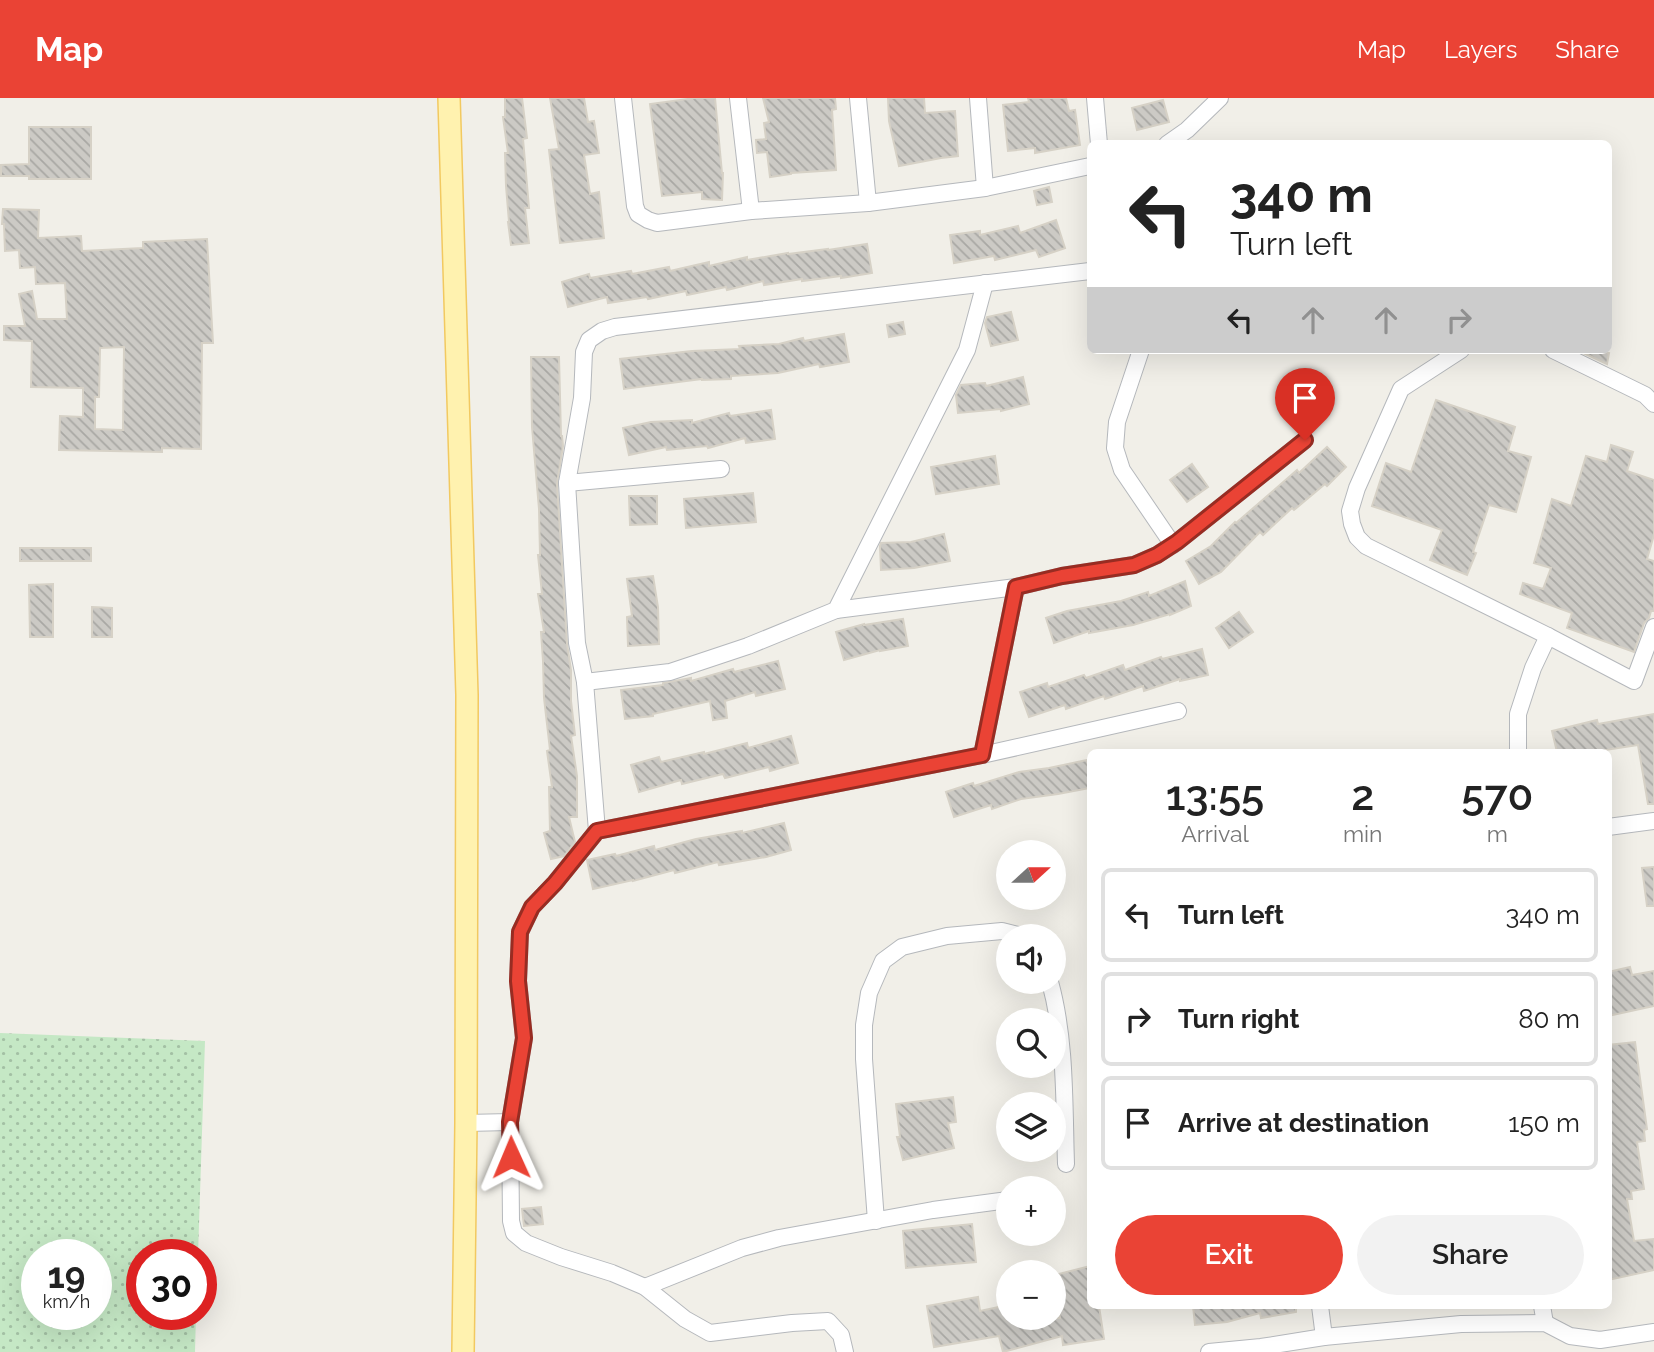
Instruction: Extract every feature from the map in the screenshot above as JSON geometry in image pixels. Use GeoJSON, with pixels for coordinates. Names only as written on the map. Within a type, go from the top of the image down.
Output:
{"type":"FeatureCollection","features":[{"type":"Feature","properties":{"kind":"main road"},"geometry":{"type":"LineString","coordinates":[[449,98],[467,695],[463,1352]]}},
{"type":"Feature","properties":{"kind":"street"},"geometry":{"type":"LineString","coordinates":[[623,98],[635,206],[638,214],[657,223],[751,211],[868,203],[985,188],[1087,167]]}},
{"type":"Feature","properties":{"kind":"street"},"geometry":{"type":"LineString","coordinates":[[738,98],[751,211]]}},
{"type":"Feature","properties":{"kind":"street"},"geometry":{"type":"LineString","coordinates":[[859,98],[868,203]]}},
{"type":"Feature","properties":{"kind":"street"},"geometry":{"type":"LineString","coordinates":[[978,98],[985,188]]}},
{"type":"Feature","properties":{"kind":"street"},"geometry":{"type":"LineString","coordinates":[[1095,98],[1100,140]]}},
{"type":"Feature","properties":{"kind":"street"},"geometry":{"type":"LineString","coordinates":[[1173,140],[1187,131],[1220,98]]}},
{"type":"Feature","properties":{"kind":"street"},"geometry":{"type":"LineString","coordinates":[[597,831],[585,682],[577,643],[567,483],[582,398],[584,352],[589,340],[602,331],[615,327],[1087,271]]}},
{"type":"Feature","properties":{"kind":"street"},"geometry":{"type":"LineString","coordinates":[[836,610],[968,350],[985,283]]}},
{"type":"Feature","properties":{"kind":"street"},"geometry":{"type":"LineString","coordinates":[[1140,354],[1117,422],[1115,448],[1122,470],[1173,545]]}},
{"type":"Feature","properties":{"kind":"street"},"geometry":{"type":"LineString","coordinates":[[1455,354],[1402,389],[1357,488],[1350,511],[1357,537],[1366,547],[1633,681],[1654,627]]}},
{"type":"Feature","properties":{"kind":"street"},"geometry":{"type":"LineString","coordinates":[[1561,354],[1644,396],[1654,404]]}},
{"type":"Feature","properties":{"kind":"street"},"geometry":{"type":"LineString","coordinates":[[585,682],[670,672],[748,646],[836,610],[1016,587],[1062,576],[1134,565],[1173,545],[1305,440]]}},
{"type":"Feature","properties":{"kind":"street"},"geometry":{"type":"LineString","coordinates":[[567,483],[721,469]]}},
{"type":"Feature","properties":{"kind":"street"},"geometry":{"type":"LineString","coordinates":[[982,755],[1016,587]]}},
{"type":"Feature","properties":{"kind":"street"},"geometry":{"type":"LineString","coordinates":[[1518,749],[1518,714],[1533,668],[1548,636]]}},
{"type":"Feature","properties":{"kind":"street"},"geometry":{"type":"LineString","coordinates":[[845,1352],[841,1335],[828,1321],[792,1322],[710,1333],[662,1303],[645,1287],[526,1243],[514,1233],[511,1221],[510,1122],[524,1038],[518,981],[520,932],[532,907],[597,831],[982,755],[1178,711]]}},
{"type":"Feature","properties":{"kind":"street"},"geometry":{"type":"LineString","coordinates":[[1612,826],[1654,821]]}},
{"type":"Feature","properties":{"kind":"street"},"geometry":{"type":"LineString","coordinates":[[876,1220],[864,1059],[864,1025],[869,993],[883,961],[902,947],[947,936],[996,932]]}},
{"type":"Feature","properties":{"kind":"street"},"geometry":{"type":"LineString","coordinates":[[1053,994],[1061,1042],[1066,1164]]}},
{"type":"Feature","properties":{"kind":"street"},"geometry":{"type":"LineString","coordinates":[[466,1123],[510,1122]]}},
{"type":"Feature","properties":{"kind":"street"},"geometry":{"type":"LineString","coordinates":[[645,1287],[742,1248],[779,1238],[996,1202]]}},
{"type":"Feature","properties":{"kind":"street"},"geometry":{"type":"LineString","coordinates":[[1320,1309],[1324,1337]]}},
{"type":"Feature","properties":{"kind":"street"},"geometry":{"type":"LineString","coordinates":[[1542,1309],[1545,1324]]}},
{"type":"Feature","properties":{"kind":"street"},"geometry":{"type":"LineString","coordinates":[[1209,1352],[1324,1337],[1461,1324],[1545,1324],[1570,1336],[1600,1340],[1654,1332]]}},
{"type":"Feature","properties":{"kind":"green space"},"geometry":{"type":"Polygon","coordinates":[[[0,1033],[205,1041],[199,1239],[126,1239],[126,1330],[196,1330],[195,1352],[0,1352],[0,1033]]]}},
{"type":"Feature","properties":{"kind":"building"},"geometry":{"type":"Polygon","coordinates":[[[505,98],[522,98],[527,138],[523,139],[529,243],[511,245],[506,186],[505,153],[508,153],[503,117],[505,98]]]}},
{"type":"Feature","properties":{"kind":"building"},"geometry":{"type":"Polygon","coordinates":[[[550,98],[584,98],[588,122],[594,121],[599,153],[584,155],[590,194],[599,192],[604,238],[560,243],[549,150],[559,149],[550,98]]]}},
{"type":"Feature","properties":{"kind":"building"},"geometry":{"type":"Polygon","coordinates":[[[715,98],[723,173],[722,200],[702,199],[702,192],[662,196],[650,104],[715,98]]]}},
{"type":"Feature","properties":{"kind":"building"},"geometry":{"type":"Polygon","coordinates":[[[763,98],[835,98],[836,109],[832,110],[836,170],[770,177],[767,152],[757,153],[756,140],[766,139],[764,123],[769,122],[763,98]]]}},
{"type":"Feature","properties":{"kind":"building"},"geometry":{"type":"Polygon","coordinates":[[[888,98],[924,98],[925,113],[955,111],[958,156],[899,166],[889,121],[888,98]]]}},
{"type":"Feature","properties":{"kind":"building"},"geometry":{"type":"Polygon","coordinates":[[[1028,98],[1066,98],[1069,111],[1075,110],[1080,145],[1035,153],[1035,148],[1008,151],[1003,105],[1029,102],[1028,98]]]}},
{"type":"Feature","properties":{"kind":"building"},"geometry":{"type":"Polygon","coordinates":[[[1163,100],[1169,122],[1137,130],[1132,108],[1163,100]]]}},
{"type":"Feature","properties":{"kind":"building"},"geometry":{"type":"Polygon","coordinates":[[[29,127],[91,127],[91,179],[1,176],[1,165],[29,164],[29,127]]]}},
{"type":"Feature","properties":{"kind":"building"},"geometry":{"type":"Polygon","coordinates":[[[1049,187],[1052,202],[1037,205],[1034,191],[1049,187]]]}},
{"type":"Feature","properties":{"kind":"building"},"geometry":{"type":"Polygon","coordinates":[[[3,209],[39,210],[38,238],[81,236],[82,251],[143,248],[143,242],[207,239],[213,343],[202,343],[201,449],[162,448],[162,452],[59,450],[60,416],[83,417],[83,388],[31,387],[32,341],[4,340],[4,326],[25,326],[19,294],[32,291],[37,319],[67,319],[65,283],[36,284],[35,267],[20,268],[19,250],[5,251],[3,209]],[[124,347],[100,348],[95,429],[123,430],[124,347]]]}},
{"type":"Feature","properties":{"kind":"building"},"geometry":{"type":"Polygon","coordinates":[[[1056,220],[1065,248],[1039,257],[1036,250],[995,260],[994,256],[954,263],[950,235],[980,231],[980,235],[1018,226],[1020,233],[1056,220]]]}},
{"type":"Feature","properties":{"kind":"building"},"geometry":{"type":"Polygon","coordinates":[[[867,244],[872,273],[841,278],[802,279],[764,285],[763,281],[727,290],[726,287],[687,295],[686,291],[648,299],[608,303],[607,297],[568,307],[562,282],[589,274],[590,278],[669,267],[670,271],[709,262],[709,266],[747,257],[747,260],[867,244]]]}},
{"type":"Feature","properties":{"kind":"building"},"geometry":{"type":"Polygon","coordinates":[[[1011,312],[1018,340],[991,346],[985,323],[987,317],[1011,312]]]}},
{"type":"Feature","properties":{"kind":"building"},"geometry":{"type":"Polygon","coordinates":[[[903,322],[905,334],[889,337],[887,325],[903,322]]]}},
{"type":"Feature","properties":{"kind":"building"},"geometry":{"type":"Polygon","coordinates":[[[844,334],[849,362],[820,367],[819,364],[778,373],[731,376],[731,379],[702,379],[624,389],[620,359],[740,349],[739,346],[779,344],[803,338],[804,341],[844,334]]]}},
{"type":"Feature","properties":{"kind":"building"},"geometry":{"type":"Polygon","coordinates":[[[1586,354],[1609,354],[1607,364],[1586,354]]]}},
{"type":"Feature","properties":{"kind":"building"},"geometry":{"type":"Polygon","coordinates":[[[531,357],[559,357],[563,446],[557,484],[575,735],[571,736],[577,776],[577,817],[569,817],[575,842],[564,856],[551,859],[544,833],[550,831],[549,787],[552,787],[544,698],[541,632],[544,632],[538,594],[542,594],[532,427],[531,357]]]}},
{"type":"Feature","properties":{"kind":"building"},"geometry":{"type":"Polygon","coordinates":[[[1023,377],[1029,404],[1001,411],[958,413],[956,395],[961,385],[985,383],[986,386],[1023,377]]]}},
{"type":"Feature","properties":{"kind":"building"},"geometry":{"type":"Polygon","coordinates":[[[1436,400],[1515,427],[1508,451],[1531,457],[1516,512],[1489,505],[1467,575],[1430,560],[1442,530],[1372,506],[1386,463],[1411,472],[1436,400]]]}},
{"type":"Feature","properties":{"kind":"building"},"geometry":{"type":"Polygon","coordinates":[[[771,410],[775,439],[746,443],[745,438],[708,448],[667,450],[666,447],[629,455],[623,428],[651,422],[692,420],[692,423],[729,413],[730,416],[771,410]]]}},
{"type":"Feature","properties":{"kind":"building"},"geometry":{"type":"Polygon","coordinates":[[[1611,445],[1633,452],[1627,471],[1654,480],[1654,535],[1647,559],[1654,561],[1654,611],[1651,611],[1644,623],[1634,652],[1567,628],[1572,613],[1520,594],[1523,583],[1543,589],[1551,568],[1534,563],[1552,499],[1571,506],[1586,456],[1607,462],[1611,445]]]}},
{"type":"Feature","properties":{"kind":"building"},"geometry":{"type":"Polygon","coordinates":[[[1327,447],[1346,467],[1327,486],[1325,484],[1294,510],[1292,508],[1263,535],[1260,532],[1221,572],[1199,584],[1186,561],[1211,546],[1235,522],[1297,470],[1299,473],[1327,447]]]}},
{"type":"Feature","properties":{"kind":"building"},"geometry":{"type":"Polygon","coordinates":[[[995,456],[999,484],[936,494],[931,467],[995,456]]]}},
{"type":"Feature","properties":{"kind":"building"},"geometry":{"type":"Polygon","coordinates":[[[1192,464],[1208,487],[1187,502],[1170,480],[1192,464]]]}},
{"type":"Feature","properties":{"kind":"building"},"geometry":{"type":"Polygon","coordinates":[[[753,493],[756,522],[686,528],[684,499],[753,493]]]}},
{"type":"Feature","properties":{"kind":"building"},"geometry":{"type":"Polygon","coordinates":[[[629,496],[657,496],[657,524],[630,525],[629,496]]]}},
{"type":"Feature","properties":{"kind":"building"},"geometry":{"type":"Polygon","coordinates":[[[944,534],[950,561],[914,568],[881,570],[881,543],[911,542],[944,534]]]}},
{"type":"Feature","properties":{"kind":"building"},"geometry":{"type":"Polygon","coordinates":[[[20,548],[91,548],[91,561],[20,561],[20,548]]]}},
{"type":"Feature","properties":{"kind":"building"},"geometry":{"type":"Polygon","coordinates":[[[653,576],[658,607],[659,644],[628,646],[627,617],[632,616],[627,579],[653,576]]]}},
{"type":"Feature","properties":{"kind":"building"},"geometry":{"type":"Polygon","coordinates":[[[1185,581],[1191,606],[1133,625],[1089,631],[1054,643],[1046,618],[1148,592],[1149,596],[1185,581]]]}},
{"type":"Feature","properties":{"kind":"building"},"geometry":{"type":"Polygon","coordinates":[[[53,584],[53,637],[30,637],[29,585],[53,584]]]}},
{"type":"Feature","properties":{"kind":"building"},"geometry":{"type":"Polygon","coordinates":[[[92,607],[112,608],[112,637],[92,637],[92,607]]]}},
{"type":"Feature","properties":{"kind":"building"},"geometry":{"type":"Polygon","coordinates":[[[1239,612],[1253,632],[1229,648],[1216,628],[1239,612]]]}},
{"type":"Feature","properties":{"kind":"building"},"geometry":{"type":"Polygon","coordinates":[[[903,619],[908,646],[844,660],[836,632],[864,624],[903,619]]]}},
{"type":"Feature","properties":{"kind":"building"},"geometry":{"type":"Polygon","coordinates":[[[1202,649],[1208,675],[1180,679],[1144,691],[1143,686],[1105,699],[1104,696],[1066,709],[1065,705],[1029,717],[1020,692],[1047,683],[1048,687],[1084,675],[1086,678],[1123,665],[1125,670],[1161,657],[1162,659],[1202,649]]]}},
{"type":"Feature","properties":{"kind":"building"},"geometry":{"type":"Polygon","coordinates":[[[778,661],[785,689],[756,696],[755,692],[725,701],[727,718],[713,720],[710,701],[653,716],[625,719],[621,690],[663,685],[691,678],[691,681],[733,669],[734,672],[778,661]]]}},
{"type":"Feature","properties":{"kind":"building"},"geometry":{"type":"Polygon","coordinates":[[[1654,714],[1654,804],[1648,804],[1638,745],[1612,749],[1556,749],[1552,731],[1597,720],[1598,724],[1654,714]]]}},
{"type":"Feature","properties":{"kind":"building"},"geometry":{"type":"Polygon","coordinates":[[[791,736],[798,763],[770,771],[769,767],[725,778],[723,774],[682,784],[681,780],[639,792],[631,765],[659,757],[661,762],[704,754],[747,743],[748,748],[791,736]]]}},
{"type":"Feature","properties":{"kind":"building"},"geometry":{"type":"Polygon","coordinates":[[[1087,760],[1087,789],[1021,799],[992,809],[991,805],[954,817],[946,792],[1019,772],[1087,760]]]}},
{"type":"Feature","properties":{"kind":"building"},"geometry":{"type":"Polygon","coordinates":[[[784,823],[791,850],[719,865],[718,862],[675,873],[674,870],[593,889],[587,860],[654,846],[655,850],[696,839],[742,833],[784,823]]]}},
{"type":"Feature","properties":{"kind":"building"},"geometry":{"type":"Polygon","coordinates":[[[1654,867],[1654,906],[1647,906],[1642,868],[1654,867]]]}},
{"type":"Feature","properties":{"kind":"building"},"geometry":{"type":"Polygon","coordinates":[[[1630,967],[1632,975],[1654,971],[1654,1006],[1612,1015],[1612,971],[1630,967]]]}},
{"type":"Feature","properties":{"kind":"building"},"geometry":{"type":"Polygon","coordinates":[[[1635,1042],[1647,1129],[1644,1130],[1645,1141],[1637,1142],[1644,1189],[1631,1191],[1632,1199],[1627,1199],[1634,1241],[1654,1239],[1654,1270],[1612,1279],[1612,1045],[1635,1042]]]}},
{"type":"Feature","properties":{"kind":"building"},"geometry":{"type":"Polygon","coordinates":[[[953,1097],[956,1122],[948,1123],[954,1148],[903,1160],[897,1137],[900,1137],[896,1104],[953,1097]]]}},
{"type":"Feature","properties":{"kind":"building"},"geometry":{"type":"Polygon","coordinates":[[[541,1207],[543,1224],[524,1226],[522,1209],[541,1207]]]}},
{"type":"Feature","properties":{"kind":"building"},"geometry":{"type":"Polygon","coordinates":[[[972,1224],[976,1262],[906,1268],[903,1231],[972,1224]]]}},
{"type":"Feature","properties":{"kind":"building"},"geometry":{"type":"Polygon","coordinates":[[[1087,1267],[1087,1309],[1099,1309],[1104,1339],[1063,1345],[1062,1336],[1003,1352],[999,1336],[934,1347],[927,1306],[978,1297],[980,1311],[996,1308],[996,1330],[1066,1330],[1066,1272],[1087,1267]]]}},
{"type":"Feature","properties":{"kind":"building"},"geometry":{"type":"Polygon","coordinates":[[[1193,1309],[1296,1309],[1296,1312],[1261,1318],[1260,1313],[1227,1322],[1195,1325],[1193,1309]]]}},
{"type":"Feature","properties":{"kind":"route"},"geometry":{"type":"LineString","coordinates":[[511,1157],[510,1122],[524,1038],[518,981],[520,932],[532,907],[597,831],[982,755],[1016,587],[1062,576],[1134,565],[1157,555],[1305,440]]}}]}
